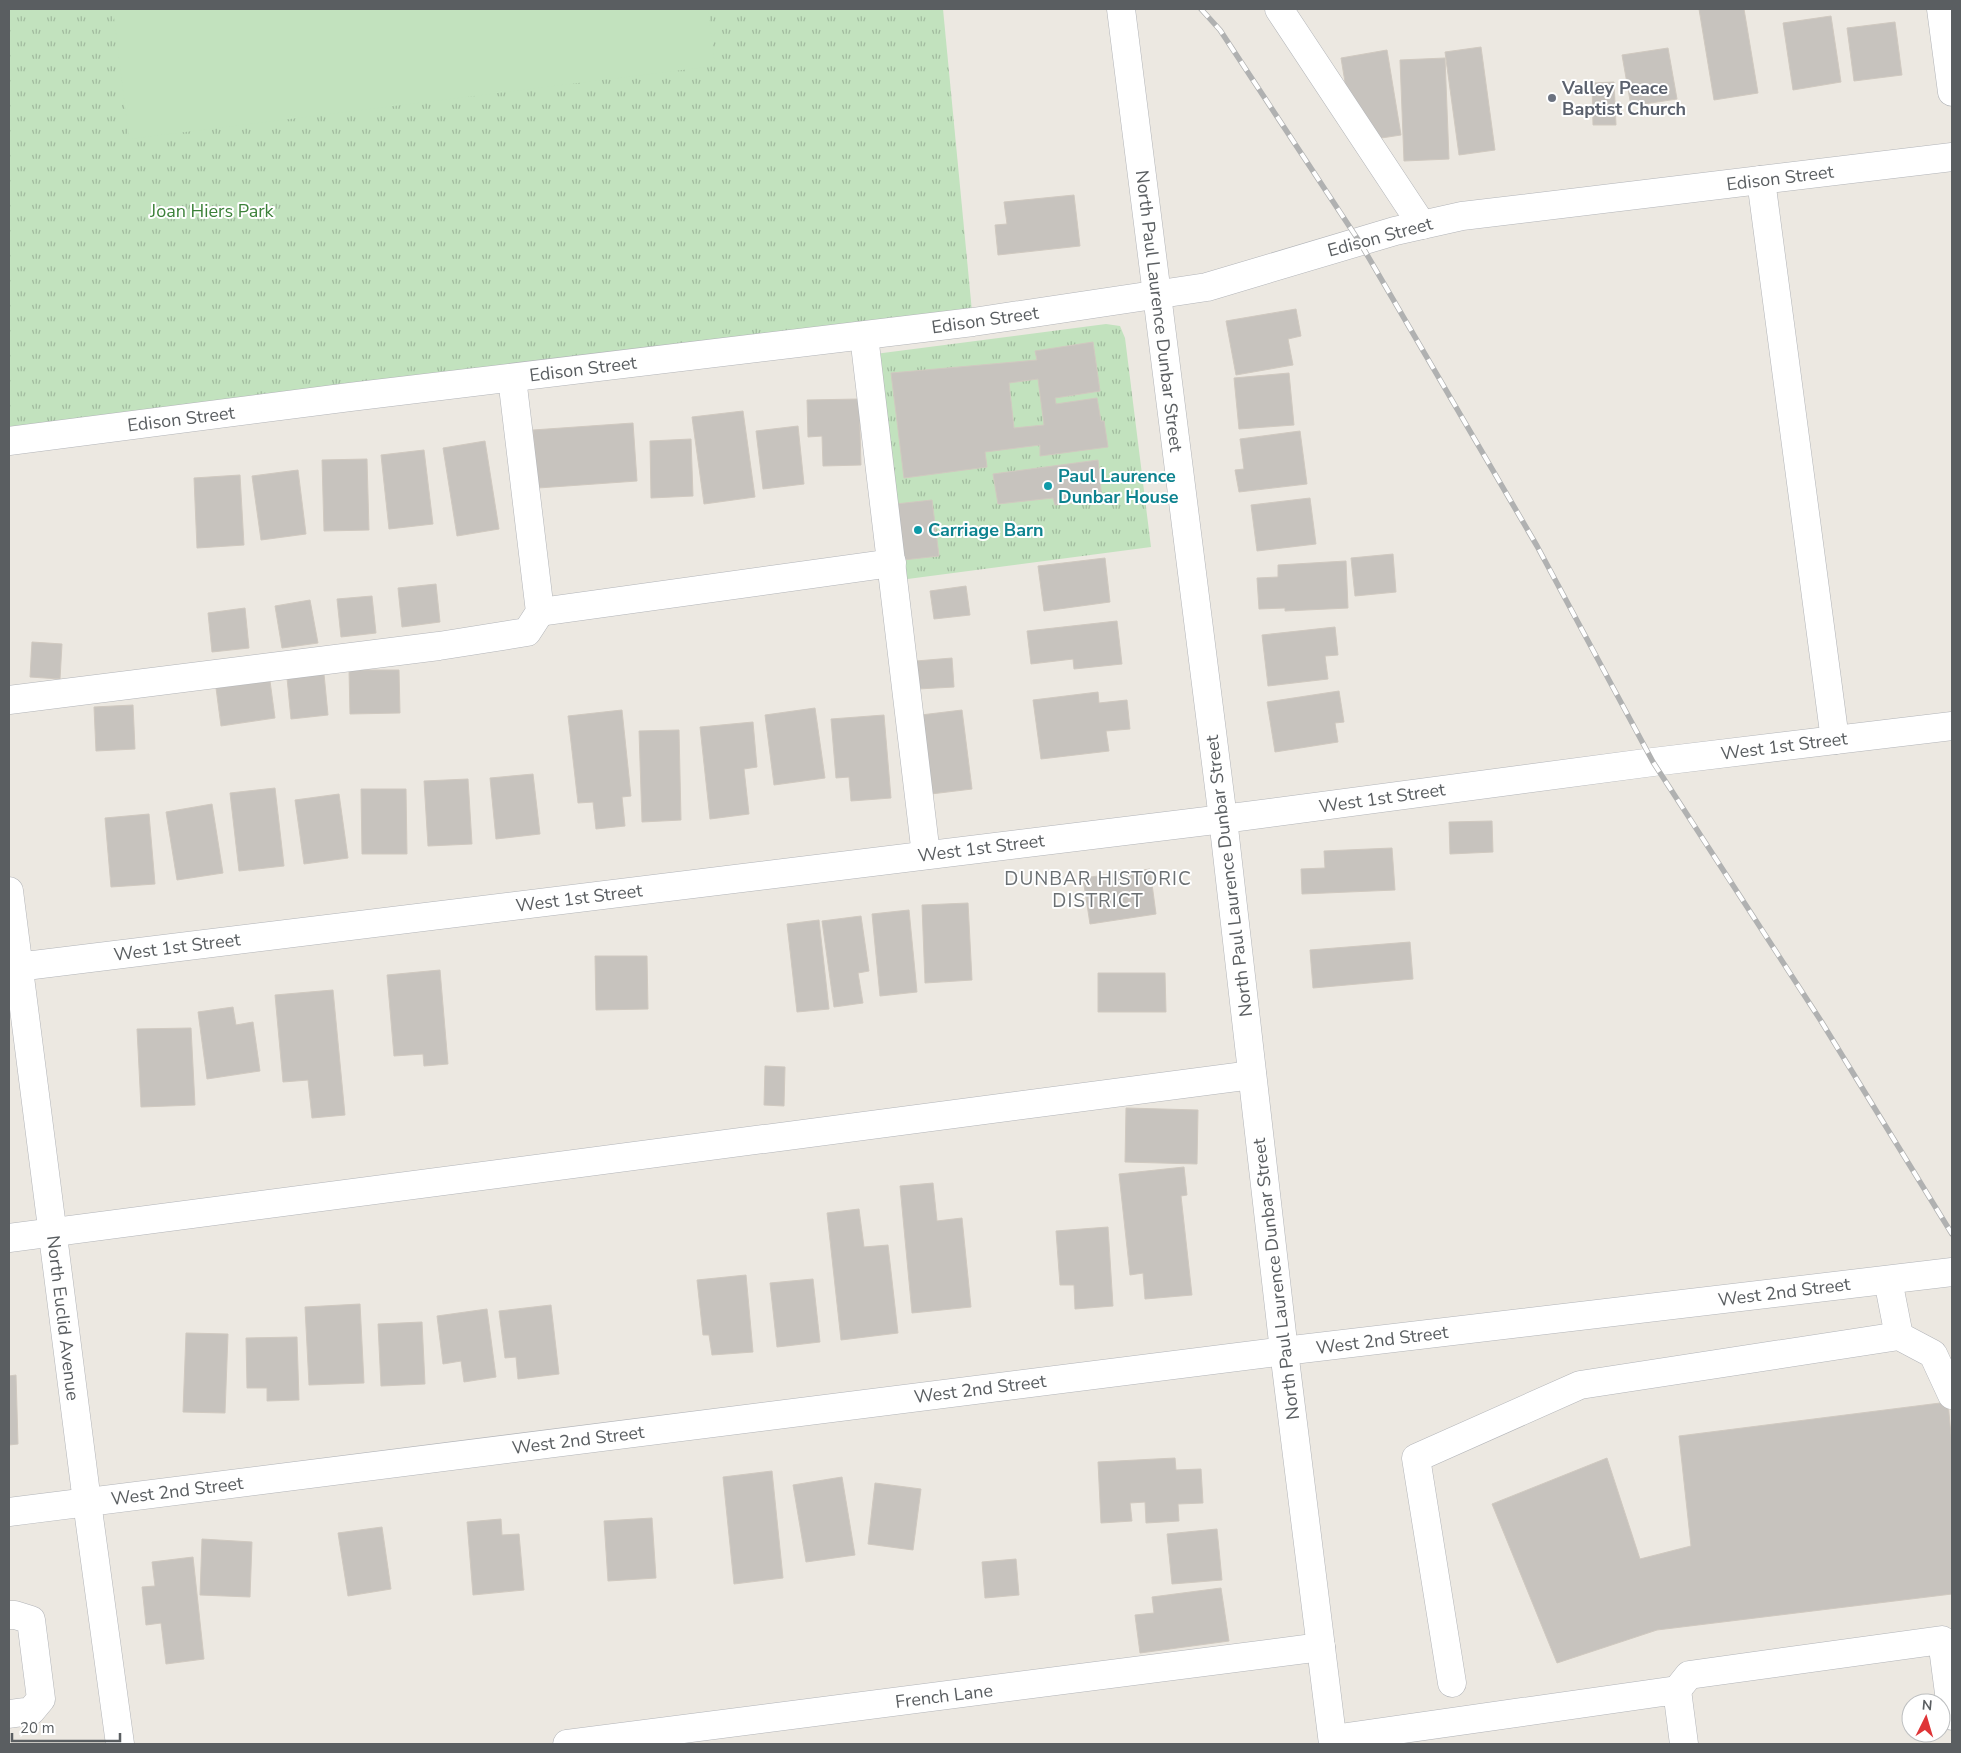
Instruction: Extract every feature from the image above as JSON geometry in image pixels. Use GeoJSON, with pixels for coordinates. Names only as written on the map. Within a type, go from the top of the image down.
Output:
{"type":"FeatureCollection","features":[{"type":"Feature","properties":{"kind":"street","name":"North Paul Laurence Dunbar Street"},"geometry":{"type":"LineString","coordinates":[[1121,9],[1223,819],[1284,1351],[1333,1742]]}},
{"type":"Feature","properties":{"kind":"street"},"geometry":{"type":"LineString","coordinates":[[1279,9],[1422,225]]}},
{"type":"Feature","properties":{"kind":"street"},"geometry":{"type":"LineString","coordinates":[[1941,9],[1952,92]]}},
{"type":"Feature","properties":{"kind":"street","name":"Edison Street"},"geometry":{"type":"LineString","coordinates":[[9,441],[973,322],[1207,287],[1394,231],[1462,216],[1952,157]]}},
{"type":"Feature","properties":{"kind":"street"},"geometry":{"type":"LineString","coordinates":[[1761,180],[1835,740]]}},
{"type":"Feature","properties":{"kind":"street"},"geometry":{"type":"LineString","coordinates":[[864,336],[926,855]]}},
{"type":"Feature","properties":{"kind":"street"},"geometry":{"type":"LineString","coordinates":[[9,700],[439,646],[527,632],[540,612],[512,378]]}},
{"type":"Feature","properties":{"kind":"street"},"geometry":{"type":"LineString","coordinates":[[540,612],[892,564]]}},
{"type":"Feature","properties":{"kind":"street","name":"West 1st Street"},"geometry":{"type":"LineString","coordinates":[[14,968],[1223,819],[1644,763],[1952,726]]}},
{"type":"Feature","properties":{"kind":"street","name":"North Euclid Avenue"},"geometry":{"type":"LineString","coordinates":[[9,891],[14,968],[52,1232],[120,1744]]}},
{"type":"Feature","properties":{"kind":"street"},"geometry":{"type":"LineString","coordinates":[[9,1238],[1252,1075]]}},
{"type":"Feature","properties":{"kind":"street","name":"West 2nd Street"},"geometry":{"type":"LineString","coordinates":[[9,1512],[1284,1351],[1952,1272]]}},
{"type":"Feature","properties":{"kind":"street"},"geometry":{"type":"LineString","coordinates":[[1888,1280],[1899,1336]]}},
{"type":"Feature","properties":{"kind":"street"},"geometry":{"type":"LineString","coordinates":[[1452,1683],[1416,1458],[1580,1385],[1899,1336],[1933,1354],[1952,1395]]}},
{"type":"Feature","properties":{"kind":"street"},"geometry":{"type":"LineString","coordinates":[[9,1615],[15,1614],[31,1620],[41,1699],[31,1711],[9,1714]]}},
{"type":"Feature","properties":{"kind":"street"},"geometry":{"type":"LineString","coordinates":[[1333,1742],[1677,1690],[1689,1675],[1947,1640],[1952,1716]]}},
{"type":"Feature","properties":{"kind":"street","name":"French Lane"},"geometry":{"type":"LineString","coordinates":[[567,1744],[1321,1648]]}},
{"type":"Feature","properties":{"kind":"street"},"geometry":{"type":"LineString","coordinates":[[1677,1690],[1684,1744]]}},
{"type":"Feature","properties":{"kind":"green space","name":"Joan Hiers Park"},"geometry":{"type":"Polygon","coordinates":[[[9,9],[943,9],[973,322],[9,441],[9,9]]]}},
{"type":"Feature","properties":{"kind":"green space"},"geometry":{"type":"Polygon","coordinates":[[[113,9],[708,9],[715,66],[129,139],[113,9]]]}},
{"type":"Feature","properties":{"kind":"green space"},"geometry":{"type":"Polygon","coordinates":[[[1106,324],[1120,326],[1125,338],[1151,547],[900,580],[875,354],[1106,324]]]}},
{"type":"Feature","properties":{"kind":"building"},"geometry":{"type":"Polygon","coordinates":[[[1699,9],[1744,9],[1758,93],[1714,100],[1699,9]]]}},
{"type":"Feature","properties":{"kind":"building"},"geometry":{"type":"Polygon","coordinates":[[[1831,16],[1841,82],[1793,90],[1783,23],[1831,16]]]}},
{"type":"Feature","properties":{"kind":"building"},"geometry":{"type":"Polygon","coordinates":[[[1895,22],[1902,75],[1854,81],[1847,28],[1895,22]]]}},
{"type":"Feature","properties":{"kind":"building"},"geometry":{"type":"Polygon","coordinates":[[[1481,47],[1495,150],[1459,155],[1445,52],[1481,47]]]}},
{"type":"Feature","properties":{"kind":"building"},"geometry":{"type":"Polygon","coordinates":[[[1668,48],[1677,99],[1631,106],[1622,55],[1668,48]]]}},
{"type":"Feature","properties":{"kind":"building"},"geometry":{"type":"Polygon","coordinates":[[[1387,50],[1401,135],[1355,142],[1341,58],[1387,50]]]}},
{"type":"Feature","properties":{"kind":"building"},"geometry":{"type":"Polygon","coordinates":[[[1445,58],[1449,159],[1404,161],[1400,60],[1445,58]]]}},
{"type":"Feature","properties":{"kind":"building"},"geometry":{"type":"Polygon","coordinates":[[[1614,82],[1616,125],[1593,125],[1592,83],[1614,82]]]}},
{"type":"Feature","properties":{"kind":"building"},"geometry":{"type":"Polygon","coordinates":[[[1074,195],[1080,246],[998,255],[995,225],[1007,224],[1004,202],[1074,195]]]}},
{"type":"Feature","properties":{"kind":"building"},"geometry":{"type":"Polygon","coordinates":[[[1296,309],[1301,336],[1288,339],[1293,365],[1236,375],[1226,321],[1296,309]]]}},
{"type":"Feature","properties":{"kind":"building"},"geometry":{"type":"Polygon","coordinates":[[[1093,342],[1100,391],[1055,398],[1056,404],[1097,398],[1101,421],[1104,421],[1108,447],[1040,456],[1040,445],[985,452],[987,467],[904,478],[891,373],[1037,360],[1035,351],[1093,342]],[[1038,379],[1009,383],[1014,428],[1044,425],[1038,379]]]}},
{"type":"Feature","properties":{"kind":"building"},"geometry":{"type":"Polygon","coordinates":[[[1289,373],[1294,425],[1239,429],[1234,378],[1289,373]]]}},
{"type":"Feature","properties":{"kind":"building"},"geometry":{"type":"Polygon","coordinates":[[[859,399],[861,465],[823,466],[822,436],[808,437],[807,400],[859,399]]]}},
{"type":"Feature","properties":{"kind":"building"},"geometry":{"type":"Polygon","coordinates":[[[743,411],[755,497],[704,504],[692,417],[743,411]]]}},
{"type":"Feature","properties":{"kind":"building"},"geometry":{"type":"Polygon","coordinates":[[[633,423],[637,481],[538,488],[533,430],[633,423]]]}},
{"type":"Feature","properties":{"kind":"building"},"geometry":{"type":"Polygon","coordinates":[[[798,426],[804,484],[763,489],[756,431],[798,426]]]}},
{"type":"Feature","properties":{"kind":"building"},"geometry":{"type":"Polygon","coordinates":[[[1300,431],[1307,484],[1239,492],[1235,470],[1244,469],[1240,439],[1300,431]]]}},
{"type":"Feature","properties":{"kind":"building"},"geometry":{"type":"Polygon","coordinates":[[[691,439],[693,496],[651,498],[650,441],[691,439]]]}},
{"type":"Feature","properties":{"kind":"building"},"geometry":{"type":"Polygon","coordinates":[[[485,441],[499,529],[457,536],[443,448],[485,441]]]}},
{"type":"Feature","properties":{"kind":"building"},"geometry":{"type":"Polygon","coordinates":[[[424,450],[433,524],[389,529],[381,455],[424,450]]]}},
{"type":"Feature","properties":{"kind":"building"},"geometry":{"type":"Polygon","coordinates":[[[367,459],[369,530],[324,531],[322,460],[367,459]]]}},
{"type":"Feature","properties":{"kind":"building","name":"Paul Laurence Dunbar House"},"geometry":{"type":"Polygon","coordinates":[[[1098,460],[1102,499],[1055,505],[1053,498],[998,504],[993,474],[1098,460]]]}},
{"type":"Feature","properties":{"kind":"building"},"geometry":{"type":"Polygon","coordinates":[[[298,470],[306,534],[261,540],[252,476],[298,470]]]}},
{"type":"Feature","properties":{"kind":"building"},"geometry":{"type":"Polygon","coordinates":[[[240,475],[244,545],[197,548],[194,478],[240,475]]]}},
{"type":"Feature","properties":{"kind":"building"},"geometry":{"type":"Polygon","coordinates":[[[1310,498],[1316,544],[1257,551],[1251,505],[1310,498]]]}},
{"type":"Feature","properties":{"kind":"building","name":"Carriage Barn"},"geometry":{"type":"Polygon","coordinates":[[[932,500],[939,556],[903,560],[896,504],[932,500]]]}},
{"type":"Feature","properties":{"kind":"building"},"geometry":{"type":"Polygon","coordinates":[[[1393,554],[1396,592],[1355,596],[1351,558],[1393,554]]]}},
{"type":"Feature","properties":{"kind":"building"},"geometry":{"type":"Polygon","coordinates":[[[1105,558],[1110,602],[1044,611],[1038,566],[1105,558]]]}},
{"type":"Feature","properties":{"kind":"building"},"geometry":{"type":"Polygon","coordinates":[[[1346,561],[1348,608],[1285,611],[1285,608],[1259,609],[1257,578],[1278,577],[1278,565],[1346,561]]]}},
{"type":"Feature","properties":{"kind":"building"},"geometry":{"type":"Polygon","coordinates":[[[436,584],[440,622],[402,627],[398,588],[436,584]]]}},
{"type":"Feature","properties":{"kind":"building"},"geometry":{"type":"Polygon","coordinates":[[[966,586],[970,615],[934,619],[930,591],[966,586]]]}},
{"type":"Feature","properties":{"kind":"building"},"geometry":{"type":"Polygon","coordinates":[[[372,596],[376,633],[341,637],[337,599],[372,596]]]}},
{"type":"Feature","properties":{"kind":"building"},"geometry":{"type":"Polygon","coordinates":[[[310,600],[318,643],[282,648],[275,606],[310,600]]]}},
{"type":"Feature","properties":{"kind":"building"},"geometry":{"type":"Polygon","coordinates":[[[245,608],[249,648],[212,652],[208,613],[245,608]]]}},
{"type":"Feature","properties":{"kind":"building"},"geometry":{"type":"Polygon","coordinates":[[[1117,621],[1122,664],[1074,669],[1073,659],[1031,664],[1027,631],[1117,621]]]}},
{"type":"Feature","properties":{"kind":"building"},"geometry":{"type":"Polygon","coordinates":[[[1335,627],[1338,655],[1325,656],[1328,679],[1268,686],[1262,635],[1335,627]]]}},
{"type":"Feature","properties":{"kind":"building"},"geometry":{"type":"Polygon","coordinates":[[[32,642],[62,644],[60,679],[30,677],[32,642]]]}},
{"type":"Feature","properties":{"kind":"building"},"geometry":{"type":"Polygon","coordinates":[[[952,658],[954,687],[918,689],[916,661],[952,658]]]}},
{"type":"Feature","properties":{"kind":"building"},"geometry":{"type":"Polygon","coordinates":[[[349,670],[399,670],[400,713],[350,714],[349,670]]]}},
{"type":"Feature","properties":{"kind":"building"},"geometry":{"type":"Polygon","coordinates":[[[324,674],[328,715],[291,719],[287,678],[324,674]]]}},
{"type":"Feature","properties":{"kind":"building"},"geometry":{"type":"Polygon","coordinates":[[[270,681],[275,718],[221,726],[216,688],[270,681]]]}},
{"type":"Feature","properties":{"kind":"building"},"geometry":{"type":"Polygon","coordinates":[[[1339,691],[1344,722],[1335,723],[1338,742],[1275,752],[1267,702],[1339,691]]]}},
{"type":"Feature","properties":{"kind":"building"},"geometry":{"type":"Polygon","coordinates":[[[1098,692],[1099,703],[1127,700],[1130,729],[1106,731],[1109,751],[1041,759],[1033,700],[1098,692]]]}},
{"type":"Feature","properties":{"kind":"building"},"geometry":{"type":"Polygon","coordinates":[[[133,705],[135,749],[96,751],[94,707],[133,705]]]}},
{"type":"Feature","properties":{"kind":"building"},"geometry":{"type":"Polygon","coordinates":[[[815,708],[825,778],[774,785],[765,715],[815,708]]]}},
{"type":"Feature","properties":{"kind":"building"},"geometry":{"type":"Polygon","coordinates":[[[622,710],[631,796],[622,797],[625,826],[596,829],[593,802],[578,803],[568,716],[622,710]]]}},
{"type":"Feature","properties":{"kind":"building"},"geometry":{"type":"Polygon","coordinates":[[[962,710],[972,789],[931,794],[921,715],[962,710]]]}},
{"type":"Feature","properties":{"kind":"building"},"geometry":{"type":"Polygon","coordinates":[[[884,715],[891,798],[851,801],[849,777],[836,778],[831,719],[884,715]]]}},
{"type":"Feature","properties":{"kind":"building"},"geometry":{"type":"Polygon","coordinates":[[[753,722],[757,767],[744,769],[749,814],[710,819],[700,727],[753,722]]]}},
{"type":"Feature","properties":{"kind":"building"},"geometry":{"type":"Polygon","coordinates":[[[679,730],[681,820],[642,822],[639,731],[679,730]]]}},
{"type":"Feature","properties":{"kind":"building"},"geometry":{"type":"Polygon","coordinates":[[[533,774],[540,834],[496,839],[490,778],[533,774]]]}},
{"type":"Feature","properties":{"kind":"building"},"geometry":{"type":"Polygon","coordinates":[[[468,779],[472,844],[428,846],[424,781],[468,779]]]}},
{"type":"Feature","properties":{"kind":"building"},"geometry":{"type":"Polygon","coordinates":[[[275,788],[284,866],[239,871],[230,793],[275,788]]]}},
{"type":"Feature","properties":{"kind":"building"},"geometry":{"type":"Polygon","coordinates":[[[361,789],[406,789],[407,854],[362,854],[361,789]]]}},
{"type":"Feature","properties":{"kind":"building"},"geometry":{"type":"Polygon","coordinates":[[[339,794],[348,858],[304,864],[295,800],[339,794]]]}},
{"type":"Feature","properties":{"kind":"building"},"geometry":{"type":"Polygon","coordinates":[[[212,804],[223,873],[177,880],[166,812],[212,804]]]}},
{"type":"Feature","properties":{"kind":"building"},"geometry":{"type":"Polygon","coordinates":[[[149,814],[155,884],[111,887],[105,818],[149,814]]]}},
{"type":"Feature","properties":{"kind":"building"},"geometry":{"type":"Polygon","coordinates":[[[1492,821],[1493,852],[1450,854],[1449,822],[1492,821]]]}},
{"type":"Feature","properties":{"kind":"building"},"geometry":{"type":"Polygon","coordinates":[[[1392,848],[1395,890],[1302,894],[1301,869],[1325,868],[1324,851],[1392,848]]]}},
{"type":"Feature","properties":{"kind":"building"},"geometry":{"type":"Polygon","coordinates":[[[1150,869],[1156,914],[1090,924],[1083,878],[1150,869]]]}},
{"type":"Feature","properties":{"kind":"building"},"geometry":{"type":"Polygon","coordinates":[[[968,903],[972,980],[925,983],[922,905],[968,903]]]}},
{"type":"Feature","properties":{"kind":"building"},"geometry":{"type":"Polygon","coordinates":[[[909,910],[917,992],[880,996],[872,914],[909,910]]]}},
{"type":"Feature","properties":{"kind":"building"},"geometry":{"type":"Polygon","coordinates":[[[861,916],[869,971],[858,973],[863,1003],[834,1007],[822,921],[861,916]]]}},
{"type":"Feature","properties":{"kind":"building"},"geometry":{"type":"Polygon","coordinates":[[[819,920],[829,1009],[797,1012],[787,924],[819,920]]]}},
{"type":"Feature","properties":{"kind":"building"},"geometry":{"type":"Polygon","coordinates":[[[1410,942],[1413,979],[1313,988],[1310,950],[1410,942]]]}},
{"type":"Feature","properties":{"kind":"building"},"geometry":{"type":"Polygon","coordinates":[[[595,956],[647,956],[648,1009],[596,1010],[595,956]]]}},
{"type":"Feature","properties":{"kind":"building"},"geometry":{"type":"Polygon","coordinates":[[[440,970],[448,1064],[424,1066],[423,1054],[394,1056],[387,975],[440,970]]]}},
{"type":"Feature","properties":{"kind":"building"},"geometry":{"type":"Polygon","coordinates":[[[1098,973],[1165,973],[1166,1012],[1098,1012],[1098,973]]]}},
{"type":"Feature","properties":{"kind":"building"},"geometry":{"type":"Polygon","coordinates":[[[333,990],[345,1115],[312,1118],[308,1080],[283,1082],[275,995],[333,990]]]}},
{"type":"Feature","properties":{"kind":"building"},"geometry":{"type":"Polygon","coordinates":[[[233,1007],[236,1025],[253,1022],[260,1071],[207,1079],[198,1012],[233,1007]]]}},
{"type":"Feature","properties":{"kind":"building"},"geometry":{"type":"Polygon","coordinates":[[[191,1028],[195,1105],[141,1107],[137,1029],[191,1028]]]}},
{"type":"Feature","properties":{"kind":"building"},"geometry":{"type":"Polygon","coordinates":[[[765,1066],[785,1067],[784,1106],[764,1105],[765,1066]]]}},
{"type":"Feature","properties":{"kind":"building"},"geometry":{"type":"Polygon","coordinates":[[[1126,1108],[1198,1110],[1197,1164],[1125,1162],[1126,1108]]]}},
{"type":"Feature","properties":{"kind":"building"},"geometry":{"type":"Polygon","coordinates":[[[1184,1167],[1187,1195],[1181,1196],[1192,1295],[1145,1299],[1143,1273],[1130,1275],[1119,1174],[1184,1167]]]}},
{"type":"Feature","properties":{"kind":"building"},"geometry":{"type":"Polygon","coordinates":[[[933,1183],[937,1221],[962,1218],[971,1307],[912,1313],[900,1186],[933,1183]]]}},
{"type":"Feature","properties":{"kind":"building"},"geometry":{"type":"Polygon","coordinates":[[[859,1209],[864,1247],[888,1245],[898,1333],[841,1340],[827,1213],[859,1209]]]}},
{"type":"Feature","properties":{"kind":"building"},"geometry":{"type":"Polygon","coordinates":[[[1108,1227],[1113,1306],[1075,1309],[1074,1285],[1060,1285],[1056,1231],[1108,1227]]]}},
{"type":"Feature","properties":{"kind":"building"},"geometry":{"type":"Polygon","coordinates":[[[746,1275],[753,1352],[712,1355],[709,1335],[703,1335],[697,1280],[746,1275]]]}},
{"type":"Feature","properties":{"kind":"building"},"geometry":{"type":"Polygon","coordinates":[[[813,1279],[820,1342],[777,1347],[770,1283],[813,1279]]]}},
{"type":"Feature","properties":{"kind":"building"},"geometry":{"type":"Polygon","coordinates":[[[360,1304],[364,1383],[309,1385],[305,1307],[360,1304]]]}},
{"type":"Feature","properties":{"kind":"building"},"geometry":{"type":"Polygon","coordinates":[[[551,1305],[559,1374],[518,1379],[516,1357],[505,1358],[499,1311],[551,1305]]]}},
{"type":"Feature","properties":{"kind":"building"},"geometry":{"type":"Polygon","coordinates":[[[487,1309],[496,1377],[464,1382],[461,1361],[443,1364],[437,1316],[487,1309]]]}},
{"type":"Feature","properties":{"kind":"building"},"geometry":{"type":"Polygon","coordinates":[[[422,1322],[425,1384],[381,1386],[378,1324],[422,1322]]]}},
{"type":"Feature","properties":{"kind":"building"},"geometry":{"type":"Polygon","coordinates":[[[186,1333],[228,1334],[225,1413],[183,1412],[186,1333]]]}},
{"type":"Feature","properties":{"kind":"building"},"geometry":{"type":"Polygon","coordinates":[[[297,1337],[299,1400],[267,1401],[267,1388],[247,1388],[246,1338],[297,1337]]]}},
{"type":"Feature","properties":{"kind":"building"},"geometry":{"type":"Polygon","coordinates":[[[16,1375],[18,1444],[9,1445],[9,1376],[16,1375]]]}},
{"type":"Feature","properties":{"kind":"building"},"geometry":{"type":"Polygon","coordinates":[[[1948,1402],[1952,1446],[1952,1594],[1657,1630],[1557,1663],[1492,1504],[1607,1458],[1640,1559],[1691,1546],[1679,1436],[1948,1402]]]}},
{"type":"Feature","properties":{"kind":"building"},"geometry":{"type":"Polygon","coordinates":[[[1175,1458],[1176,1470],[1201,1469],[1203,1503],[1178,1504],[1179,1521],[1146,1523],[1145,1502],[1130,1503],[1132,1521],[1101,1523],[1098,1462],[1175,1458]]]}},
{"type":"Feature","properties":{"kind":"building"},"geometry":{"type":"Polygon","coordinates":[[[772,1471],[783,1578],[734,1584],[723,1477],[772,1471]]]}},
{"type":"Feature","properties":{"kind":"building"},"geometry":{"type":"Polygon","coordinates":[[[842,1477],[855,1555],[806,1562],[793,1485],[842,1477]]]}},
{"type":"Feature","properties":{"kind":"building"},"geometry":{"type":"Polygon","coordinates":[[[875,1483],[921,1489],[913,1550],[868,1544],[875,1483]]]}},
{"type":"Feature","properties":{"kind":"building"},"geometry":{"type":"Polygon","coordinates":[[[652,1518],[656,1578],[608,1581],[604,1521],[652,1518]]]}},
{"type":"Feature","properties":{"kind":"building"},"geometry":{"type":"Polygon","coordinates":[[[501,1519],[502,1535],[519,1534],[524,1590],[473,1595],[467,1522],[501,1519]]]}},
{"type":"Feature","properties":{"kind":"building"},"geometry":{"type":"Polygon","coordinates":[[[382,1527],[391,1589],[348,1596],[338,1533],[382,1527]]]}},
{"type":"Feature","properties":{"kind":"building"},"geometry":{"type":"Polygon","coordinates":[[[1217,1529],[1222,1580],[1172,1584],[1167,1534],[1217,1529]]]}},
{"type":"Feature","properties":{"kind":"building"},"geometry":{"type":"Polygon","coordinates":[[[202,1539],[252,1542],[250,1597],[200,1595],[202,1539]]]}},
{"type":"Feature","properties":{"kind":"building"},"geometry":{"type":"Polygon","coordinates":[[[193,1557],[204,1659],[166,1664],[161,1623],[146,1625],[142,1587],[155,1586],[152,1562],[193,1557]]]}},
{"type":"Feature","properties":{"kind":"building"},"geometry":{"type":"Polygon","coordinates":[[[1016,1559],[1019,1595],[985,1598],[982,1562],[1016,1559]]]}},
{"type":"Feature","properties":{"kind":"building"},"geometry":{"type":"Polygon","coordinates":[[[1221,1588],[1229,1641],[1140,1653],[1135,1615],[1154,1613],[1152,1597],[1221,1588]]]}},
{"type":"Feature","properties":{"kind":"railway"},"geometry":{"type":"LineString","coordinates":[[1201,9],[1220,30],[1359,241],[1537,546],[1653,762],[1821,1021],[1952,1234]]}},
{"type":"Feature","properties":{"kind":"place","name":"Valley Peace Baptist Church"},"geometry":{"type":"Point","coordinates":[1552,98]}},
{"type":"Feature","properties":{"kind":"place","name":"Paul Laurence Dunbar House"},"geometry":{"type":"Point","coordinates":[1048,486]}},
{"type":"Feature","properties":{"kind":"place","name":"Carriage Barn"},"geometry":{"type":"Point","coordinates":[918,530]}},
{"type":"Feature","properties":{"kind":"district","name":"DUNBAR HISTORIC DISTRICT"},"geometry":{"type":"Point","coordinates":[1098,889]}}]}
